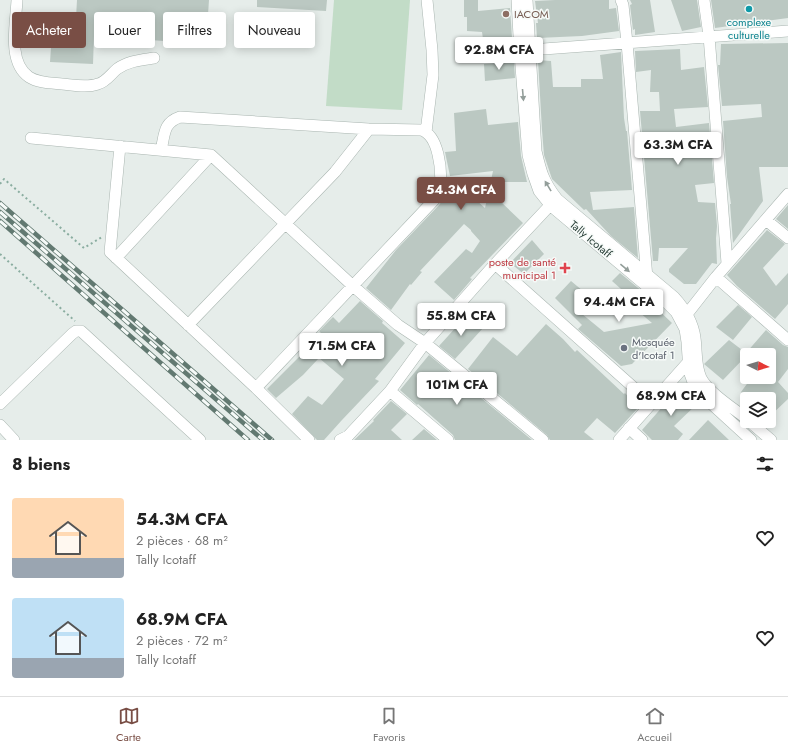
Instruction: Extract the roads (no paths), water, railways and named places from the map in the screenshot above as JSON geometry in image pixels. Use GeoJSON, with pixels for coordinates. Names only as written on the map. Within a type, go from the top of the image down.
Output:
{"type":"FeatureCollection","features":[{"type":"Feature","properties":{"kind":"street"},"geometry":{"type":"LineString","coordinates":[[17,0],[14,52],[22,71],[30,78],[53,84],[92,86],[105,81],[118,68],[125,64],[154,58]]}},
{"type":"Feature","properties":{"kind":"street"},"geometry":{"type":"LineString","coordinates":[[426,132],[432,76],[432,50],[427,0]]}},
{"type":"Feature","properties":{"kind":"street","name":"Tally Icotaff"},"geometry":{"type":"LineString","coordinates":[[517,0],[528,155],[539,191],[647,274],[683,306],[689,371],[694,385],[705,398],[750,439]]}},
{"type":"Feature","properties":{"kind":"street","name":"Tally Icotaff"},"geometry":{"type":"LineString","coordinates":[[527,0],[536,151],[540,169],[554,202],[676,312],[692,324],[695,338],[697,366],[701,379],[712,391],[740,414]]}},
{"type":"Feature","properties":{"kind":"street"},"geometry":{"type":"LineString","coordinates":[[621,0],[623,5],[627,43],[647,286]]}},
{"type":"Feature","properties":{"kind":"street"},"geometry":{"type":"LineString","coordinates":[[704,0],[709,36],[728,263]]}},
{"type":"Feature","properties":{"kind":"street"},"geometry":{"type":"LineString","coordinates":[[530,50],[788,31]]}},
{"type":"Feature","properties":{"kind":"street"},"geometry":{"type":"LineString","coordinates":[[162,150],[167,124],[180,117],[369,129],[421,130],[430,136],[435,145],[439,161],[440,178],[439,189],[434,198],[256,388]]}},
{"type":"Feature","properties":{"kind":"street"},"geometry":{"type":"LineString","coordinates":[[188,325],[335,172],[369,129]]}},
{"type":"Feature","properties":{"kind":"street"},"geometry":{"type":"LineString","coordinates":[[31,138],[211,155],[353,286],[398,325],[425,343],[543,440]]}},
{"type":"Feature","properties":{"kind":"street"},"geometry":{"type":"LineString","coordinates":[[120,146],[110,252],[256,388],[309,440]]}},
{"type":"Feature","properties":{"kind":"street"},"geometry":{"type":"LineString","coordinates":[[116,258],[211,155]]}},
{"type":"Feature","properties":{"kind":"street"},"geometry":{"type":"LineString","coordinates":[[684,317],[716,276],[788,194]]}},
{"type":"Feature","properties":{"kind":"street"},"geometry":{"type":"LineString","coordinates":[[347,439],[390,391],[425,343],[495,264],[554,202]]}},
{"type":"Feature","properties":{"kind":"street"},"geometry":{"type":"LineString","coordinates":[[766,220],[788,238]]}},
{"type":"Feature","properties":{"kind":"street"},"geometry":{"type":"LineString","coordinates":[[495,264],[650,403]]}},
{"type":"Feature","properties":{"kind":"street"},"geometry":{"type":"LineString","coordinates":[[716,276],[788,340]]}},
{"type":"Feature","properties":{"kind":"street"},"geometry":{"type":"LineString","coordinates":[[0,404],[76,331],[81,332],[200,440]]}},
{"type":"Feature","properties":{"kind":"street"},"geometry":{"type":"LineString","coordinates":[[619,440],[650,403],[696,354]]}},
{"type":"Feature","properties":{"kind":"street"},"geometry":{"type":"LineString","coordinates":[[390,391],[448,440]]}},
{"type":"Feature","properties":{"kind":"street"},"geometry":{"type":"LineString","coordinates":[[0,426],[14,440]]}},
{"type":"Feature","properties":{"kind":"street"},"geometry":{"type":"LineString","coordinates":[[629,428],[642,440]]}},
{"type":"Feature","properties":{"kind":"street","name":"Tally Icotaff"},"geometry":{"type":"LineString","coordinates":[[758,428],[771,440]]}},
{"type":"Feature","properties":{"kind":"railway"},"geometry":{"type":"LineString","coordinates":[[0,203],[272,440]]}},
{"type":"Feature","properties":{"kind":"railway"},"geometry":{"type":"LineString","coordinates":[[0,212],[263,440]]}},
{"type":"Feature","properties":{"kind":"railway"},"geometry":{"type":"LineString","coordinates":[[0,221],[248,440]]}},
{"type":"Feature","properties":{"kind":"place","name":"complexe culturelle"},"geometry":{"type":"Point","coordinates":[749,9]}},
{"type":"Feature","properties":{"kind":"place","name":"IACOM"},"geometry":{"type":"Point","coordinates":[506,14]}},
{"type":"Feature","properties":{"kind":"place","name":"poste de santé municipal 1"},"geometry":{"type":"Point","coordinates":[565,268]}},
{"type":"Feature","properties":{"kind":"place","name":"Mosquée d'Icotaf 1"},"geometry":{"type":"Point","coordinates":[624,348]}}]}
